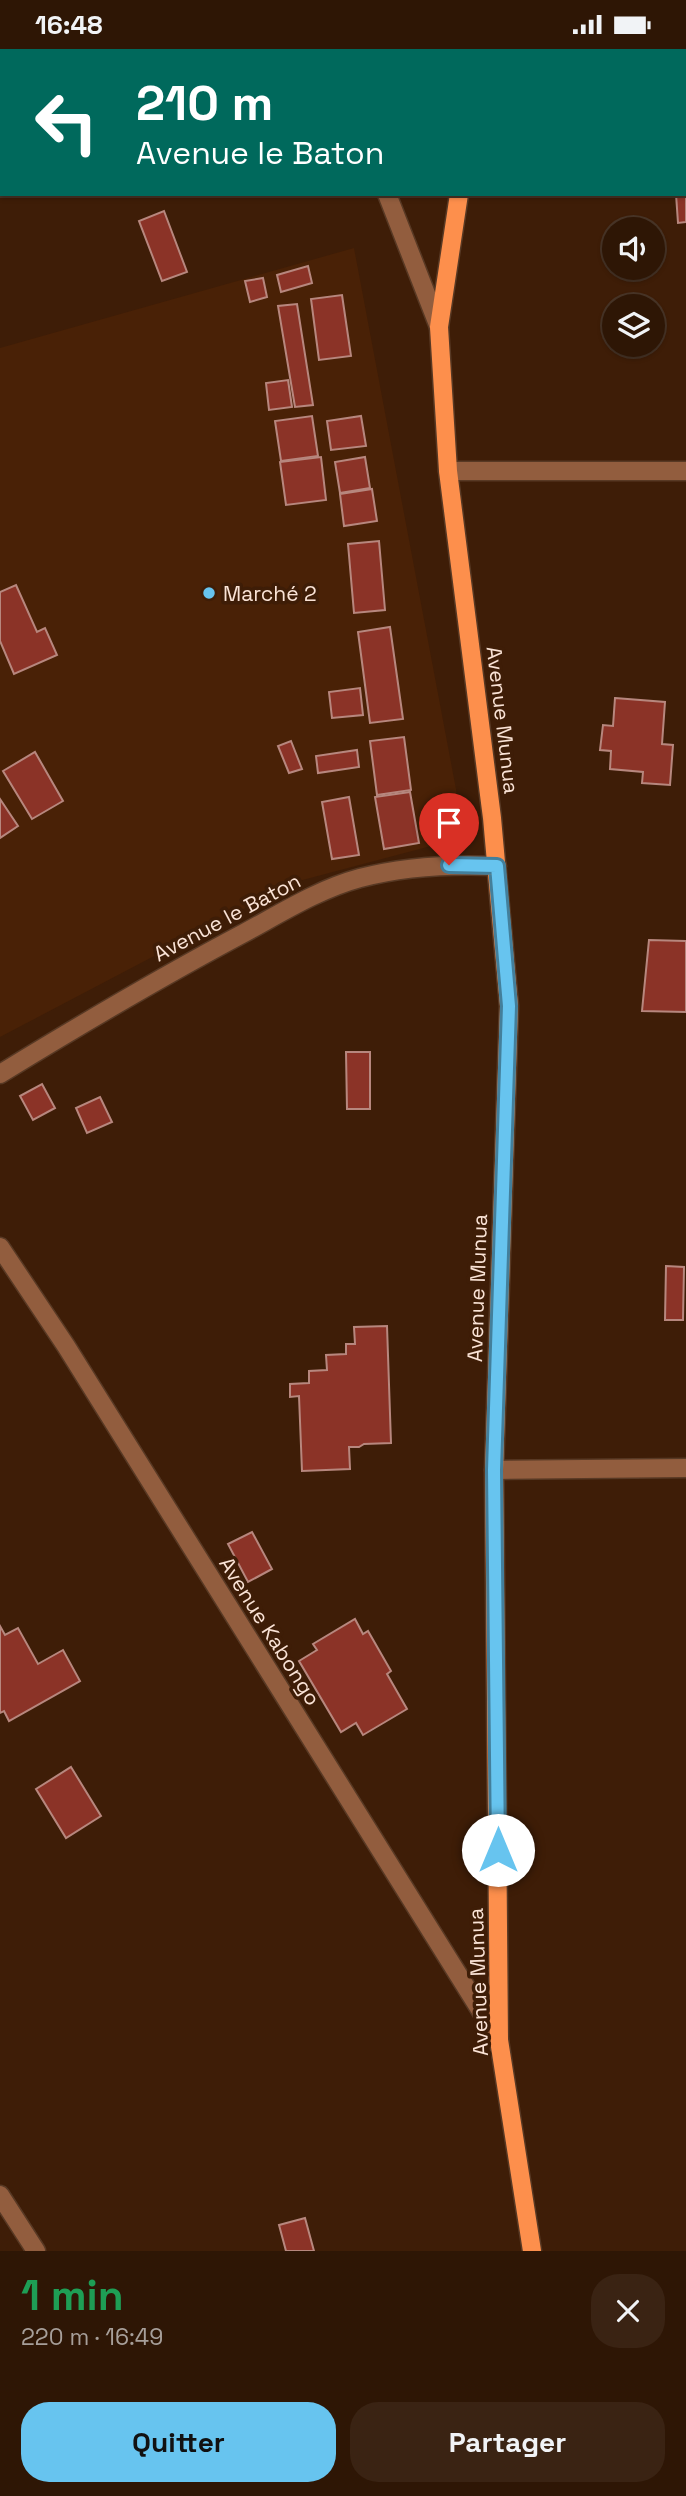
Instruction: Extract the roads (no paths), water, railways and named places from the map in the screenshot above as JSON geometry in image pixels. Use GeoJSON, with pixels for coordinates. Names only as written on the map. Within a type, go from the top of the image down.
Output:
{"type":"FeatureCollection","features":[{"type":"Feature","properties":{"kind":"main road","name":"Avenue Munua"},"geometry":{"type":"LineString","coordinates":[[459,196],[439,327],[447,471],[497,866],[509,1006],[494,1470],[499,2040],[532,2251]]}},
{"type":"Feature","properties":{"kind":"street","name":"Avenue Munua"},"geometry":{"type":"LineString","coordinates":[[388,196],[439,327]]}},
{"type":"Feature","properties":{"kind":"street"},"geometry":{"type":"LineString","coordinates":[[447,471],[686,471]]}},
{"type":"Feature","properties":{"kind":"street","name":"Avenue le Baton"},"geometry":{"type":"LineString","coordinates":[[0,1074],[172,972],[313,897],[345,884],[391,871],[430,865],[497,866]]}},
{"type":"Feature","properties":{"kind":"street","name":"Avenue Kabongo"},"geometry":{"type":"LineString","coordinates":[[0,1247],[66,1346],[499,2040]]}},
{"type":"Feature","properties":{"kind":"street"},"geometry":{"type":"LineString","coordinates":[[494,1470],[686,1468]]}},
{"type":"Feature","properties":{"kind":"street"},"geometry":{"type":"LineString","coordinates":[[0,2195],[36,2251]]}},
{"type":"Feature","properties":{"kind":"place","name":"Marché 2"},"geometry":{"type":"Point","coordinates":[209,593]}}]}
